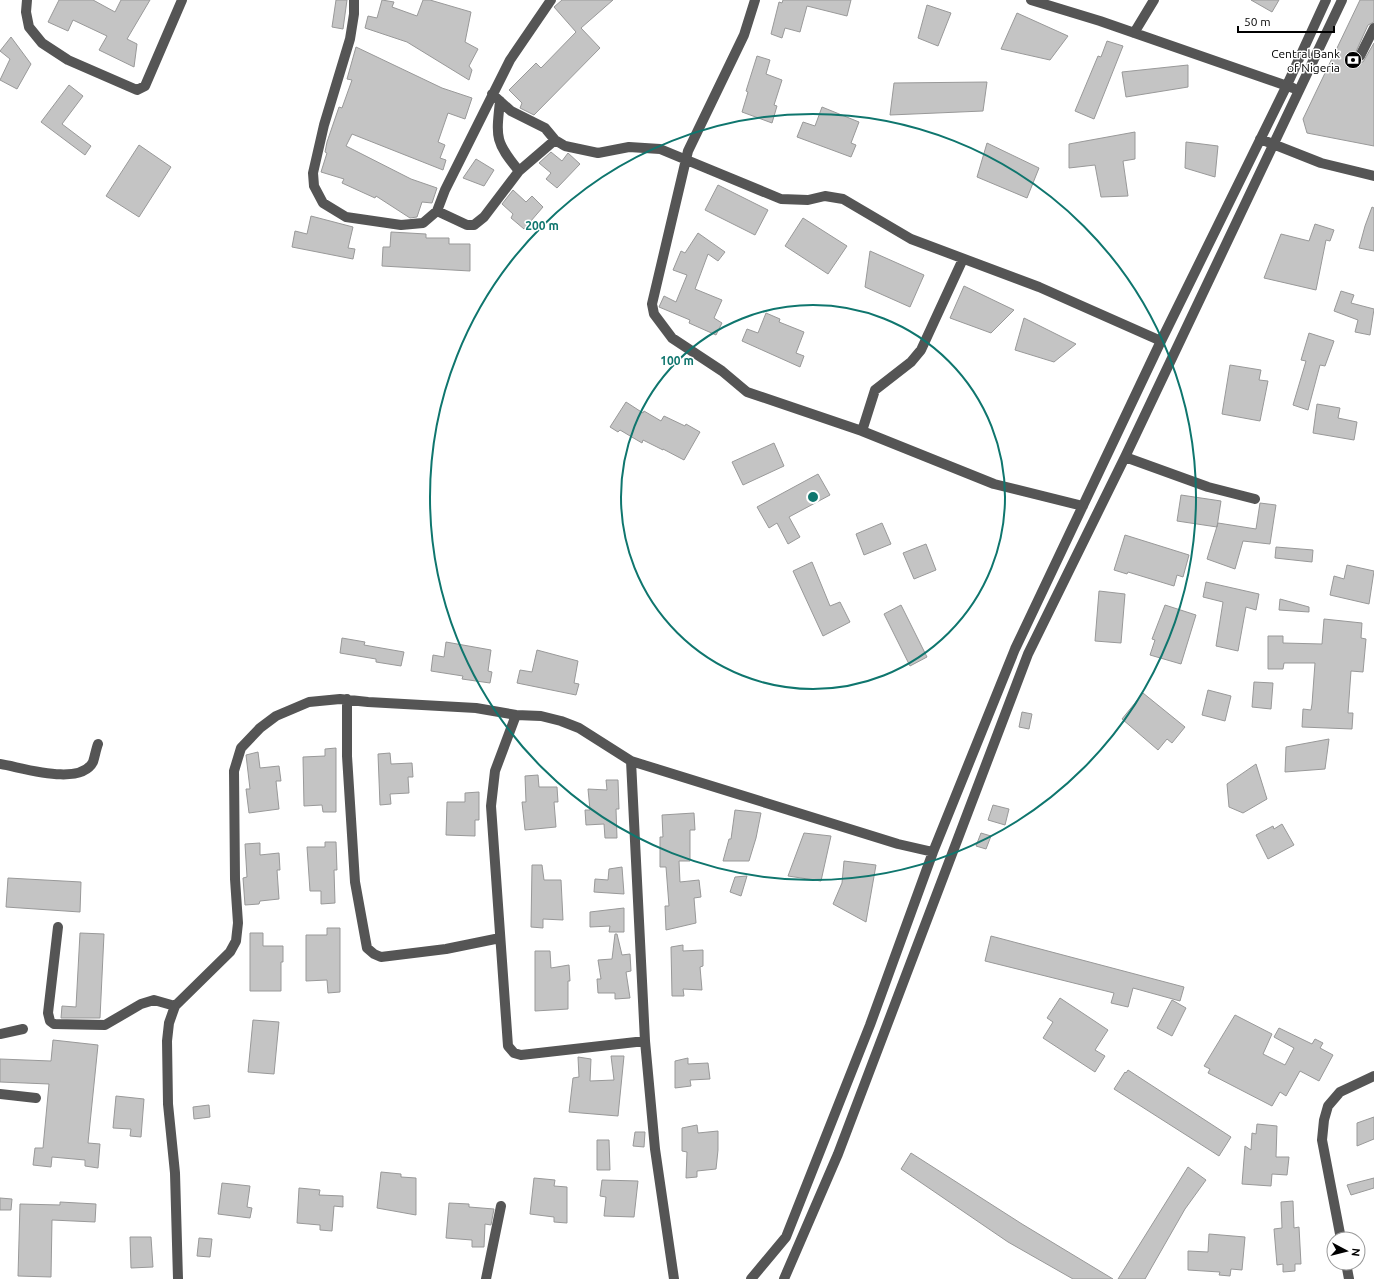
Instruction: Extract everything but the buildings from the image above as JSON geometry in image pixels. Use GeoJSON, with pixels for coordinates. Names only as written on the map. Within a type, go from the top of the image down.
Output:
{"type":"FeatureCollection","features":[{"type":"Feature","properties":{"kind":"street"},"geometry":{"type":"LineString","coordinates":[[27,0],[26,12],[29,27],[42,43],[68,60],[137,90],[145,86],[182,0]]}},
{"type":"Feature","properties":{"kind":"street"},"geometry":{"type":"LineString","coordinates":[[354,0],[354,14],[350,39],[324,125],[313,173],[314,186],[323,203],[346,217],[401,225],[423,223],[437,211],[445,190],[496,98],[510,60],[551,0]]}},
{"type":"Feature","properties":{"kind":"street"},"geometry":{"type":"LineString","coordinates":[[755,0],[744,35],[688,150],[652,304],[654,314],[672,338],[722,371],[747,392],[862,431],[994,484],[1083,506]]}},
{"type":"Feature","properties":{"kind":"street"},"geometry":{"type":"LineString","coordinates":[[1031,0],[1134,33],[1299,90]]}},
{"type":"Feature","properties":{"kind":"street"},"geometry":{"type":"LineString","coordinates":[[1134,33],[1154,0]]}},
{"type":"Feature","properties":{"kind":"street"},"geometry":{"type":"LineString","coordinates":[[751,1279],[786,1237],[870,1025],[933,852],[1015,649],[1161,341],[1287,85],[1326,0]]}},
{"type":"Feature","properties":{"kind":"street"},"geometry":{"type":"LineString","coordinates":[[784,1279],[838,1154],[1028,654],[1125,457],[1342,0]]}},
{"type":"Feature","properties":{"kind":"street"},"geometry":{"type":"LineString","coordinates":[[1360,56],[1374,28]]}},
{"type":"Feature","properties":{"kind":"street"},"geometry":{"type":"LineString","coordinates":[[496,98],[520,117],[544,128],[555,140],[565,146],[587,152],[598,153],[629,147],[660,149],[781,199],[808,200],[824,196],[843,199],[911,239],[1039,287],[1161,341]]}},
{"type":"Feature","properties":{"kind":"street"},"geometry":{"type":"LineString","coordinates":[[496,98],[496,131],[503,152],[519,171]]}},
{"type":"Feature","properties":{"kind":"street"},"geometry":{"type":"LineString","coordinates":[[1260,139],[1274,146],[1321,163],[1374,176]]}},
{"type":"Feature","properties":{"kind":"street"},"geometry":{"type":"LineString","coordinates":[[437,211],[466,225],[474,225],[484,217],[519,171],[555,140]]}},
{"type":"Feature","properties":{"kind":"street"},"geometry":{"type":"LineString","coordinates":[[862,431],[875,390],[912,362],[921,350],[963,259]]}},
{"type":"Feature","properties":{"kind":"street"},"geometry":{"type":"LineString","coordinates":[[1125,457],[1208,487],[1255,499]]}},
{"type":"Feature","properties":{"kind":"street"},"geometry":{"type":"LineString","coordinates":[[1015,649],[1028,654]]}},
{"type":"Feature","properties":{"kind":"street"},"geometry":{"type":"LineString","coordinates":[[178,1279],[175,1173],[168,1104],[167,1041],[169,1023],[175,1006],[230,952],[236,941],[238,923],[235,879],[234,771],[241,748],[260,728],[276,716],[309,702],[347,699],[368,702],[487,708],[516,715],[541,716],[561,721],[579,728],[631,761],[883,840],[933,852]]}},
{"type":"Feature","properties":{"kind":"street"},"geometry":{"type":"LineString","coordinates":[[347,699],[348,756],[355,882],[367,948],[374,954],[381,957],[446,949],[500,938]]}},
{"type":"Feature","properties":{"kind":"street"},"geometry":{"type":"LineString","coordinates":[[516,715],[495,771],[491,806],[508,1046],[514,1053],[521,1055],[646,1041]]}},
{"type":"Feature","properties":{"kind":"street"},"geometry":{"type":"LineString","coordinates":[[0,764],[40,773],[70,775],[83,770],[92,763],[98,744]]}},
{"type":"Feature","properties":{"kind":"street"},"geometry":{"type":"LineString","coordinates":[[631,761],[646,1041],[655,1148],[674,1279]]}},
{"type":"Feature","properties":{"kind":"street"},"geometry":{"type":"LineString","coordinates":[[58,927],[48,1013],[50,1021],[54,1024],[105,1025],[141,1004],[154,1000],[175,1006]]}},
{"type":"Feature","properties":{"kind":"street"},"geometry":{"type":"LineString","coordinates":[[870,1025],[884,1030]]}},
{"type":"Feature","properties":{"kind":"street"},"geometry":{"type":"LineString","coordinates":[[0,1034],[23,1029]]}},
{"type":"Feature","properties":{"kind":"street"},"geometry":{"type":"LineString","coordinates":[[1339,1231],[1322,1140],[1324,1120],[1328,1106],[1340,1092],[1374,1076]]}},
{"type":"Feature","properties":{"kind":"street"},"geometry":{"type":"LineString","coordinates":[[0,1094],[36,1098]]}},
{"type":"Feature","properties":{"kind":"street"},"geometry":{"type":"LineString","coordinates":[[486,1279],[501,1206]]}},
{"type":"Feature","properties":{"kind":"place","name":"Central Bank of Nigeria"},"geometry":{"type":"Point","coordinates":[1353,60]}}]}
